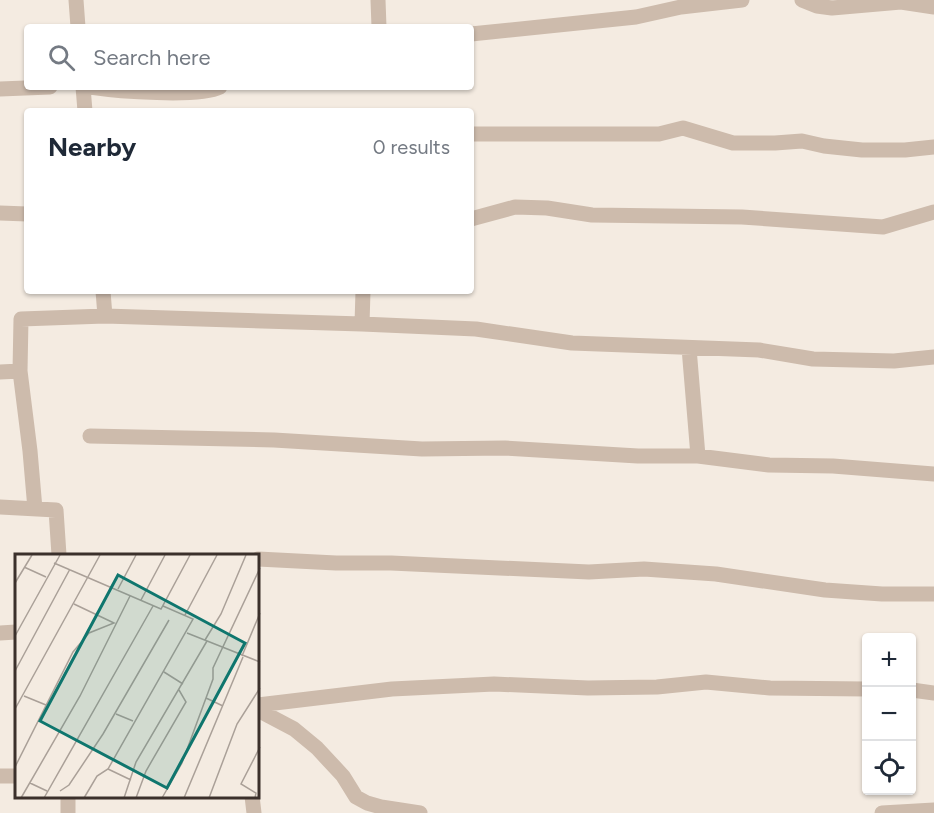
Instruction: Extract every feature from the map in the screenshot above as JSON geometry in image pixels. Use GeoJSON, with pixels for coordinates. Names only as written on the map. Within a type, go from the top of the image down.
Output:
{"type":"FeatureCollection","features":[{"type":"Feature","properties":{"kind":"street"},"geometry":{"type":"LineString","coordinates":[[76,0],[78,24]]}},
{"type":"Feature","properties":{"kind":"street"},"geometry":{"type":"LineString","coordinates":[[378,0],[379,24]]}},
{"type":"Feature","properties":{"kind":"street"},"geometry":{"type":"LineString","coordinates":[[474,34],[636,17],[681,7],[742,0]]}},
{"type":"Feature","properties":{"kind":"street"},"geometry":{"type":"LineString","coordinates":[[802,0],[817,6],[832,8],[901,2],[934,7]]}},
{"type":"Feature","properties":{"kind":"street"},"geometry":{"type":"LineString","coordinates":[[0,89],[24,88]]}},
{"type":"Feature","properties":{"kind":"street"},"geometry":{"type":"LineString","coordinates":[[83,90],[86,108]]}},
{"type":"Feature","properties":{"kind":"street"},"geometry":{"type":"LineString","coordinates":[[108,90],[165,92],[215,90]]}},
{"type":"Feature","properties":{"kind":"street"},"geometry":{"type":"LineString","coordinates":[[474,134],[659,134],[683,128],[733,143],[802,141],[862,150],[934,147]]}},
{"type":"Feature","properties":{"kind":"street"},"geometry":{"type":"LineString","coordinates":[[474,218],[515,207],[547,208],[592,215],[742,217],[883,227],[934,212]]}},
{"type":"Feature","properties":{"kind":"street"},"geometry":{"type":"LineString","coordinates":[[0,213],[24,214]]}},
{"type":"Feature","properties":{"kind":"street"},"geometry":{"type":"LineString","coordinates":[[103,294],[105,316]]}},
{"type":"Feature","properties":{"kind":"street"},"geometry":{"type":"LineString","coordinates":[[362,324],[363,294]]}},
{"type":"Feature","properties":{"kind":"street"},"geometry":{"type":"LineString","coordinates":[[35,509],[20,371],[21,319],[105,316],[362,324],[476,329],[572,342],[759,350],[824,359],[894,361],[934,357]]}},
{"type":"Feature","properties":{"kind":"street"},"geometry":{"type":"LineString","coordinates":[[689,348],[698,456]]}},
{"type":"Feature","properties":{"kind":"street"},"geometry":{"type":"LineString","coordinates":[[0,372],[20,371]]}},
{"type":"Feature","properties":{"kind":"street"},"geometry":{"type":"LineString","coordinates":[[90,436],[274,440],[422,449],[505,448],[638,456],[698,456],[769,465],[832,466],[934,474]]}},
{"type":"Feature","properties":{"kind":"street"},"geometry":{"type":"LineString","coordinates":[[0,507],[56,510],[59,554]]}},
{"type":"Feature","properties":{"kind":"street"},"geometry":{"type":"LineString","coordinates":[[260,559],[589,572],[644,569],[747,578],[825,590],[882,594],[934,594]]}},
{"type":"Feature","properties":{"kind":"street"},"geometry":{"type":"LineString","coordinates":[[0,633],[15,632]]}},
{"type":"Feature","properties":{"kind":"street"},"geometry":{"type":"LineString","coordinates":[[260,705],[392,689],[494,684],[588,688],[657,687],[706,682],[770,688],[862,689]]}},
{"type":"Feature","properties":{"kind":"street"},"geometry":{"type":"LineString","coordinates":[[916,691],[934,693]]}},
{"type":"Feature","properties":{"kind":"street"},"geometry":{"type":"LineString","coordinates":[[260,711],[294,729],[317,748],[343,776],[356,797],[381,807],[420,813]]}},
{"type":"Feature","properties":{"kind":"street"},"geometry":{"type":"LineString","coordinates":[[252,798],[254,813]]}},
{"type":"Feature","properties":{"kind":"street"},"geometry":{"type":"LineString","coordinates":[[882,813],[934,810]]}}]}
